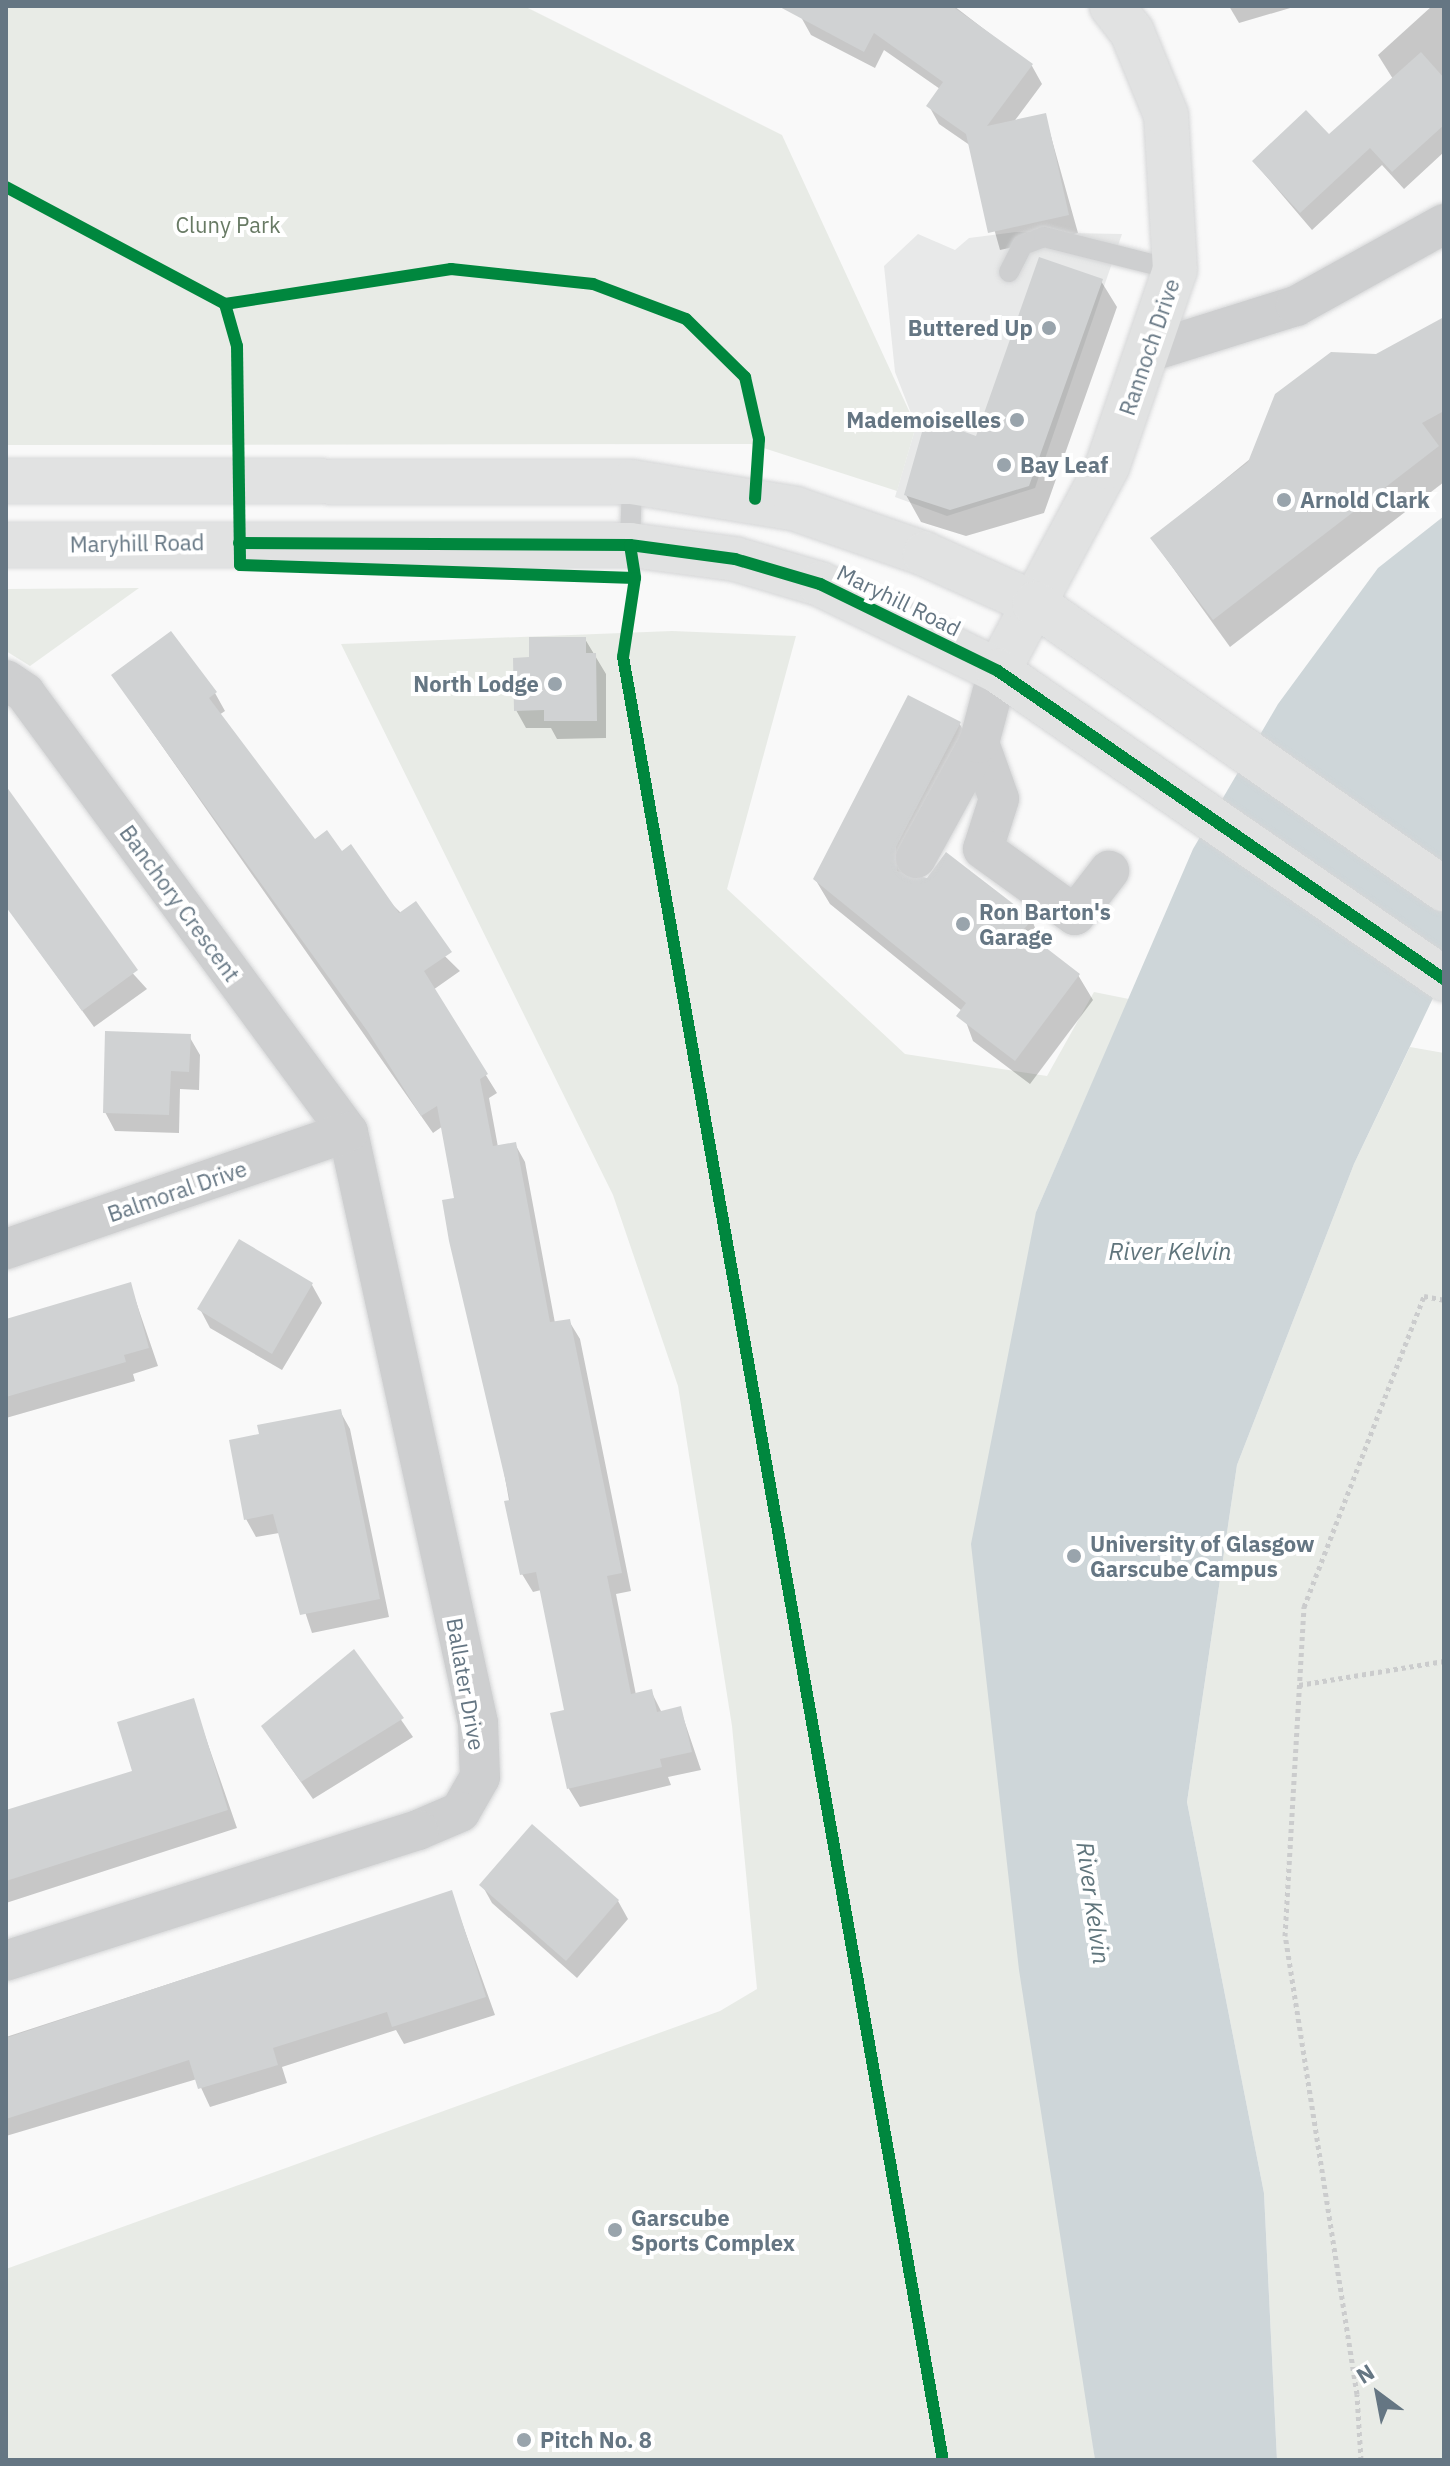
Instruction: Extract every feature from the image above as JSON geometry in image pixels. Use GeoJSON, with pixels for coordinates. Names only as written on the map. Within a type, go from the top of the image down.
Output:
{"type":"FeatureCollection","features":[{"type":"Feature","properties":{"kind":"main road","name":"Rannoch Drive"},"geometry":{"type":"LineString","coordinates":[[998,671],[1103,475],[1152,351],[1175,270],[1166,115],[1132,32],[1112,6]]}},
{"type":"Feature","properties":{"kind":"main road","name":"Maryhill Road"},"geometry":{"type":"LineString","coordinates":[[6,481],[632,482],[796,509],[925,554],[1035,604],[1216,724],[1444,889]]}},
{"type":"Feature","properties":{"kind":"main road","name":"Maryhill Road"},"geometry":{"type":"LineString","coordinates":[[6,545],[628,567],[735,559],[820,584],[998,671],[1444,979]]}},
{"type":"Feature","properties":{"kind":"street"},"geometry":{"type":"LineString","coordinates":[[1152,351],[1296,306],[1444,224]]}},
{"type":"Feature","properties":{"kind":"street"},"geometry":{"type":"LineString","coordinates":[[916,858],[979,743],[998,671]]}},
{"type":"Feature","properties":{"kind":"street","name":"Banchory Crescent"},"geometry":{"type":"LineString","coordinates":[[6,680],[25,693],[348,1132]]}},
{"type":"Feature","properties":{"kind":"street"},"geometry":{"type":"LineString","coordinates":[[979,743],[999,799],[983,849],[1075,915],[1109,871]]}},
{"type":"Feature","properties":{"kind":"street","name":"Balmoral Drive"},"geometry":{"type":"LineString","coordinates":[[6,1249],[348,1132]]}},
{"type":"Feature","properties":{"kind":"street","name":"Ballater Drive"},"geometry":{"type":"LineString","coordinates":[[6,1961],[418,1830],[460,1812],[480,1777],[478,1723],[348,1132]]}},
{"type":"Feature","properties":{"kind":"lane"},"geometry":{"type":"LineString","coordinates":[[1009,272],[1023,245],[1044,237],[1175,270]]}},
{"type":"Feature","properties":{"kind":"lane"},"geometry":{"type":"LineString","coordinates":[[628,567],[632,482]]}},
{"type":"Feature","properties":{"kind":"path"},"geometry":{"type":"LineString","coordinates":[[628,567],[623,657],[943,2460]]}},
{"type":"Feature","properties":{"kind":"path"},"geometry":{"type":"LineString","coordinates":[[1361,2460],[1357,2394],[1285,1936],[1304,1607],[1424,1296],[1444,1300]]}},
{"type":"Feature","properties":{"kind":"path"},"geometry":{"type":"LineString","coordinates":[[1299,1685],[1444,1661]]}},
{"type":"Feature","properties":{"kind":"shaded area"},"geometry":{"type":"Polygon","coordinates":[[[1016,232],[1122,234],[1035,488],[947,516],[895,497],[916,426],[895,372],[884,266],[918,234],[955,250],[969,238],[1016,232]]]}},
{"type":"Feature","properties":{"kind":"green space","name":"Cluny Park"},"geometry":{"type":"Polygon","coordinates":[[[6,6],[524,6],[782,135],[916,426],[897,491],[751,444],[6,445],[6,6]]]}},
{"type":"Feature","properties":{"kind":"green space"},"geometry":{"type":"Polygon","coordinates":[[[139,588],[30,666],[6,651],[6,589],[139,588]]]}},
{"type":"Feature","properties":{"kind":"green space","name":"University of Glasgow Garscube Campus"},"geometry":{"type":"Polygon","coordinates":[[[672,631],[796,636],[727,889],[905,1054],[1047,1076],[1094,992],[1129,999],[1036,1212],[1083,2365],[1095,2460],[6,2460],[6,2269],[720,2011],[757,1989],[732,1726],[678,1386],[613,1195],[341,644],[672,631]]]}},
{"type":"Feature","properties":{"kind":"green space"},"geometry":{"type":"Polygon","coordinates":[[[1410,1047],[1444,1053],[1444,2460],[1277,2460],[1264,2193],[1187,1802],[1237,1465],[1354,1164],[1410,1047]]]}},
{"type":"Feature","properties":{"kind":"water","name":"River Kelvin"},"geometry":{"type":"Polygon","coordinates":[[[1444,516],[1444,975],[1354,1164],[1237,1465],[1187,1802],[1264,2193],[1277,2460],[1095,2460],[1019,1970],[971,1544],[1036,1212],[1193,849],[1278,704],[1378,568],[1444,516]]]}},
{"type":"Feature","properties":{"kind":"building"},"geometry":{"type":"Polygon","coordinates":[[[778,6],[952,6],[1033,64],[987,126],[1046,113],[1069,215],[988,233],[966,134],[926,106],[943,82],[874,33],[864,52],[778,6]]]}},
{"type":"Feature","properties":{"kind":"building"},"geometry":{"type":"Polygon","coordinates":[[[1421,52],[1444,78],[1444,125],[1392,172],[1370,148],[1300,213],[1252,161],[1306,110],[1329,134],[1421,52]]]}},
{"type":"Feature","properties":{"kind":"building"},"geometry":{"type":"Polygon","coordinates":[[[1039,257],[1103,279],[1029,486],[950,510],[904,495],[926,418],[976,436],[1039,257]]]}},
{"type":"Feature","properties":{"kind":"building","name":"Arnold Clark"},"geometry":{"type":"Polygon","coordinates":[[[1444,317],[1444,411],[1422,423],[1439,446],[1213,620],[1150,538],[1248,462],[1275,394],[1331,352],[1376,354],[1444,317]]]}},
{"type":"Feature","properties":{"kind":"building"},"geometry":{"type":"Polygon","coordinates":[[[171,631],[217,692],[209,698],[315,839],[327,830],[342,851],[351,844],[399,913],[416,901],[452,952],[424,971],[488,1074],[480,1079],[493,1146],[516,1142],[550,1322],[570,1319],[622,1573],[607,1576],[631,1694],[652,1689],[657,1712],[681,1706],[692,1752],[660,1759],[662,1767],[567,1789],[550,1713],[564,1710],[536,1572],[520,1575],[504,1501],[510,1500],[449,1241],[442,1200],[454,1198],[437,1106],[421,1116],[368,1032],[111,675],[171,631]]]}},
{"type":"Feature","properties":{"kind":"building","name":"North Lodge"},"geometry":{"type":"Polygon","coordinates":[[[529,637],[586,637],[586,653],[596,653],[597,721],[544,721],[544,710],[514,711],[513,658],[529,657],[529,637]]]}},
{"type":"Feature","properties":{"kind":"building"},"geometry":{"type":"Polygon","coordinates":[[[908,695],[961,722],[896,847],[897,871],[927,878],[946,852],[1033,919],[1023,930],[1080,974],[1015,1061],[956,1016],[966,1003],[813,879],[908,695]]]}},
{"type":"Feature","properties":{"kind":"building"},"geometry":{"type":"Polygon","coordinates":[[[6,786],[138,970],[82,1011],[6,907],[6,786]]]}},
{"type":"Feature","properties":{"kind":"building"},"geometry":{"type":"Polygon","coordinates":[[[105,1031],[191,1034],[189,1072],[171,1071],[169,1115],[103,1113],[105,1031]]]}},
{"type":"Feature","properties":{"kind":"building"},"geometry":{"type":"Polygon","coordinates":[[[239,1239],[313,1283],[272,1354],[197,1309],[239,1239]]]}},
{"type":"Feature","properties":{"kind":"building"},"geometry":{"type":"Polygon","coordinates":[[[131,1282],[149,1348],[124,1355],[126,1362],[6,1397],[6,1319],[131,1282]]]}},
{"type":"Feature","properties":{"kind":"building"},"geometry":{"type":"Polygon","coordinates":[[[341,1409],[380,1599],[300,1615],[273,1514],[244,1520],[229,1440],[259,1434],[257,1425],[341,1409]]]}},
{"type":"Feature","properties":{"kind":"building"},"geometry":{"type":"Polygon","coordinates":[[[354,1649],[404,1718],[301,1782],[261,1726],[354,1649]]]}},
{"type":"Feature","properties":{"kind":"building"},"geometry":{"type":"Polygon","coordinates":[[[194,1698],[228,1810],[6,1881],[6,1810],[132,1771],[117,1722],[194,1698]]]}},
{"type":"Feature","properties":{"kind":"building"},"geometry":{"type":"Polygon","coordinates":[[[532,1824],[619,1900],[566,1961],[479,1885],[532,1824]]]}},
{"type":"Feature","properties":{"kind":"building"},"geometry":{"type":"Polygon","coordinates":[[[452,1890],[486,1997],[392,2027],[387,2012],[273,2048],[278,2065],[198,2089],[189,2060],[6,2119],[6,2038],[452,1890]]]}},
{"type":"Feature","properties":{"kind":"cycle path"},"geometry":{"type":"LineString","coordinates":[[6,187],[225,304],[237,346],[240,565],[635,578]]}},
{"type":"Feature","properties":{"kind":"cycle path"},"geometry":{"type":"LineString","coordinates":[[225,304],[451,269],[593,284],[686,319],[745,377],[759,439],[755,499]]}},
{"type":"Feature","properties":{"kind":"cycle path"},"geometry":{"type":"LineString","coordinates":[[239,543],[630,545],[735,559],[820,584],[998,671],[1444,979]]}},
{"type":"Feature","properties":{"kind":"cycle path"},"geometry":{"type":"LineString","coordinates":[[630,545],[635,578],[623,657],[943,2460]]}},
{"type":"Feature","properties":{"kind":"place","name":"Buttered Up"},"geometry":{"type":"Point","coordinates":[1049,328]}},
{"type":"Feature","properties":{"kind":"place","name":"Mademoiselles"},"geometry":{"type":"Point","coordinates":[1017,420]}},
{"type":"Feature","properties":{"kind":"place","name":"Bay Leaf"},"geometry":{"type":"Point","coordinates":[1004,465]}},
{"type":"Feature","properties":{"kind":"place","name":"Arnold Clark"},"geometry":{"type":"Point","coordinates":[1284,500]}},
{"type":"Feature","properties":{"kind":"place","name":"North Lodge"},"geometry":{"type":"Point","coordinates":[555,684]}},
{"type":"Feature","properties":{"kind":"place","name":"Ron Barton's Garage"},"geometry":{"type":"Point","coordinates":[963,924]}},
{"type":"Feature","properties":{"kind":"place","name":"University of Glasgow Garscube Campus"},"geometry":{"type":"Point","coordinates":[1074,1556]}},
{"type":"Feature","properties":{"kind":"place","name":"Garscube Sports Complex"},"geometry":{"type":"Point","coordinates":[615,2230]}},
{"type":"Feature","properties":{"kind":"place","name":"Pitch No. 8"},"geometry":{"type":"Point","coordinates":[524,2440]}}]}
